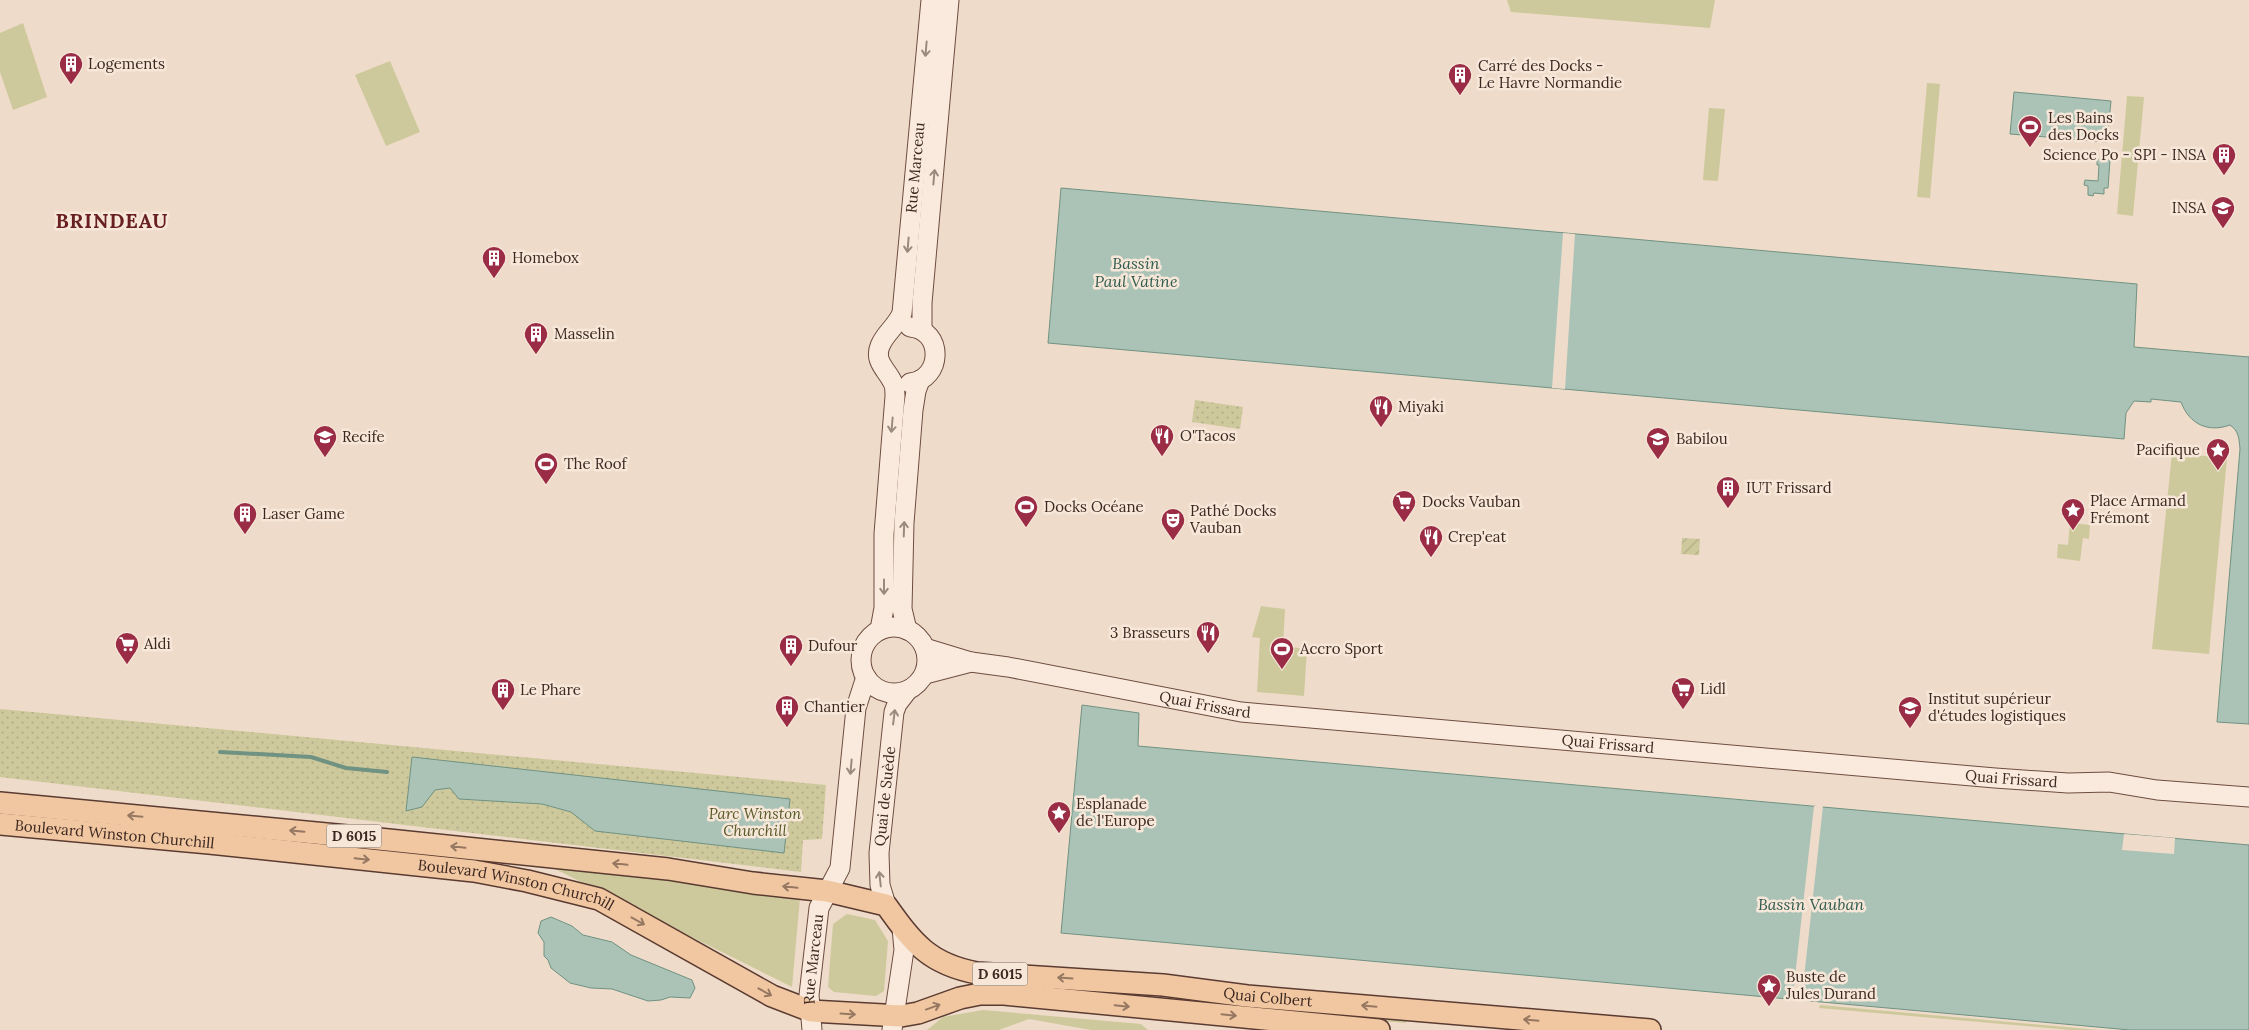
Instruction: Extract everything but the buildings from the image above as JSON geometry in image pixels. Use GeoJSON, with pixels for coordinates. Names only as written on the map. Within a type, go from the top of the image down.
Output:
{"type":"FeatureCollection","features":[{"type":"Feature","properties":{"kind":"main road","name":"Rue Marceau"},"geometry":{"type":"LineString","coordinates":[[880,630],[884,608],[884,534],[895,396],[894,383],[880,364],[878,352],[883,340],[899,320],[902,313],[931,0]]}},
{"type":"Feature","properties":{"kind":"main road","name":"Rue Marceau"},"geometry":{"type":"LineString","coordinates":[[922,330],[922,304],[949,0]]}},
{"type":"Feature","properties":{"kind":"main road"},"geometry":{"type":"LineString","coordinates":[[890,332],[906,326],[922,330],[930,337],[936,355],[932,370],[920,380],[905,383],[890,377]]}},
{"type":"Feature","properties":{"kind":"main road"},"geometry":{"type":"LineString","coordinates":[[907,630],[902,609],[904,523],[913,410],[920,380]]}},
{"type":"Feature","properties":{"kind":"main road"},"geometry":{"type":"LineString","coordinates":[[898,627],[907,630],[914,634],[925,648],[927,665],[924,674],[916,685],[908,691],[897,693],[878,689],[866,677],[861,658],[863,649],[868,641],[880,630],[898,627]]}},
{"type":"Feature","properties":{"kind":"main road","name":"Quai Frissard"},"geometry":{"type":"LineString","coordinates":[[925,648],[971,662],[1008,667],[1241,712],[1994,778],[2068,783],[2109,782],[2157,790],[2249,797]]}},
{"type":"Feature","properties":{"kind":"main road","name":"Quai Frissard"},"geometry":{"type":"LineString","coordinates":[[924,674],[971,662]]}},
{"type":"Feature","properties":{"kind":"main road"},"geometry":{"type":"LineString","coordinates":[[827,891],[840,868],[856,708],[866,677]]}},
{"type":"Feature","properties":{"kind":"main road","name":"Quai de Suède"},"geometry":{"type":"LineString","coordinates":[[886,904],[880,885],[879,853],[894,712],[897,704],[908,691]]}},
{"type":"Feature","properties":{"kind":"main road","name":"Boulevard Winston Churchill"},"geometry":{"type":"LineString","coordinates":[[0,803],[555,856],[668,869],[753,883],[827,891],[886,904]]}},
{"type":"Feature","properties":{"kind":"main road","name":"Boulevard Winston Churchill"},"geometry":{"type":"LineString","coordinates":[[0,824],[210,843],[474,871],[527,881],[599,899],[772,996],[812,1021],[893,1023],[960,998],[980,994],[1004,994]]}},
{"type":"Feature","properties":{"kind":"main road","name":"Rue Marceau"},"geometry":{"type":"LineString","coordinates":[[812,1021],[810,995],[819,908],[827,891]]}},
{"type":"Feature","properties":{"kind":"main road"},"geometry":{"type":"LineString","coordinates":[[886,904],[902,928],[904,950],[893,1023]]}},
{"type":"Feature","properties":{"kind":"main road","name":"Quai Colbert"},"geometry":{"type":"LineString","coordinates":[[902,928],[928,955],[940,963],[955,969],[977,973],[1163,985],[1247,996],[1650,1030]]}},
{"type":"Feature","properties":{"kind":"main road","name":"Quai Colbert"},"geometry":{"type":"LineString","coordinates":[[1004,994],[1379,1030]]}},
{"type":"Feature","properties":{"kind":"green space"},"geometry":{"type":"Polygon","coordinates":[[[1507,0],[1715,0],[1710,28],[1511,12],[1507,0]]]}},
{"type":"Feature","properties":{"kind":"green space"},"geometry":{"type":"Polygon","coordinates":[[[23,23],[47,97],[13,110],[0,72],[0,33],[23,23]]]}},
{"type":"Feature","properties":{"kind":"green space"},"geometry":{"type":"Polygon","coordinates":[[[390,61],[420,132],[386,146],[355,75],[390,61]]]}},
{"type":"Feature","properties":{"kind":"green space"},"geometry":{"type":"Polygon","coordinates":[[[1927,83],[1940,84],[1930,198],[1917,197],[1927,83]]]}},
{"type":"Feature","properties":{"kind":"green space"},"geometry":{"type":"Polygon","coordinates":[[[2127,96],[2144,97],[2133,216],[2117,214],[2127,96]]]}},
{"type":"Feature","properties":{"kind":"green space"},"geometry":{"type":"Polygon","coordinates":[[[1709,108],[1725,109],[1718,181],[1703,180],[1709,108]]]}},
{"type":"Feature","properties":{"kind":"green space"},"geometry":{"type":"Polygon","coordinates":[[[1195,400],[1243,407],[1240,429],[1192,422],[1195,400]]]}},
{"type":"Feature","properties":{"kind":"green space"},"geometry":{"type":"Polygon","coordinates":[[[2172,453],[2227,458],[2209,654],[2152,649],[2172,453]]]}},
{"type":"Feature","properties":{"kind":"green space"},"geometry":{"type":"Polygon","coordinates":[[[2070,523],[2090,525],[2089,539],[2083,538],[2080,561],[2057,558],[2058,544],[2068,545],[2070,523]]]}},
{"type":"Feature","properties":{"kind":"green space"},"geometry":{"type":"Polygon","coordinates":[[[1682,538],[1700,539],[1699,555],[1681,554],[1682,538]]]}},
{"type":"Feature","properties":{"kind":"green space","name":"Accro Sport"},"geometry":{"type":"Polygon","coordinates":[[[1261,606],[1285,609],[1283,646],[1307,649],[1304,696],[1257,692],[1260,638],[1252,637],[1261,606]]]}},
{"type":"Feature","properties":{"kind":"green space","name":"Parc Winston Churchill"},"geometry":{"type":"Polygon","coordinates":[[[0,709],[826,785],[822,839],[803,840],[801,872],[0,777],[0,709]]]}},
{"type":"Feature","properties":{"kind":"green space"},"geometry":{"type":"Polygon","coordinates":[[[555,863],[800,898],[792,987],[553,868],[555,863]]]}},
{"type":"Feature","properties":{"kind":"green space"},"geometry":{"type":"Polygon","coordinates":[[[847,914],[875,920],[888,941],[884,991],[876,996],[834,992],[828,987],[833,924],[847,914]]]}},
{"type":"Feature","properties":{"kind":"green space"},"geometry":{"type":"Polygon","coordinates":[[[1820,1005],[2099,1030],[2071,1030],[1819,1008],[1820,1005]]]}},
{"type":"Feature","properties":{"kind":"green space"},"geometry":{"type":"Polygon","coordinates":[[[983,1010],[1141,1024],[1148,1030],[1091,1030],[1029,1019],[999,1030],[927,1030],[943,1017],[983,1010]]]}},
{"type":"Feature","properties":{"kind":"green space"},"geometry":{"type":"Polygon","coordinates":[[[1368,1012],[1406,1016],[1406,1023],[1367,1020],[1368,1012]]]}},
{"type":"Feature","properties":{"kind":"water"},"geometry":{"type":"Polygon","coordinates":[[[2014,92],[2111,101],[2107,142],[2010,134],[2014,92]]]}},
{"type":"Feature","properties":{"kind":"water"},"geometry":{"type":"Polygon","coordinates":[[[2097,159],[2110,160],[2108,188],[2104,188],[2104,194],[2094,193],[2093,196],[2088,195],[2088,186],[2084,185],[2085,180],[2098,181],[2099,165],[2097,165],[2097,159]]]}},
{"type":"Feature","properties":{"kind":"water","name":"Bassin Paul Vatine"},"geometry":{"type":"Polygon","coordinates":[[[1061,188],[2137,284],[2134,347],[2249,357],[2249,724],[2217,722],[2240,449],[2239,439],[2237,433],[2230,425],[2214,428],[2200,425],[2184,410],[2181,402],[2151,399],[2151,402],[2134,401],[2126,413],[2124,439],[1048,343],[1061,188]]]}},
{"type":"Feature","properties":{"kind":"water","name":"Bassin Vauban"},"geometry":{"type":"Polygon","coordinates":[[[1082,705],[1139,713],[1138,746],[2249,845],[2249,1030],[2130,1030],[1061,933],[1082,705]]]}},
{"type":"Feature","properties":{"kind":"water"},"geometry":{"type":"Polygon","coordinates":[[[412,757],[790,799],[784,853],[595,831],[571,812],[542,804],[459,799],[450,788],[435,790],[422,807],[406,811],[412,757]]]}},
{"type":"Feature","properties":{"kind":"water"},"geometry":{"type":"Polygon","coordinates":[[[551,917],[572,926],[583,935],[612,942],[631,955],[692,980],[695,988],[690,998],[670,997],[648,1001],[612,989],[591,988],[570,983],[551,968],[544,956],[544,942],[538,933],[541,921],[551,917]]]}},
{"type":"Feature","properties":{"kind":"pier"},"geometry":{"type":"Polygon","coordinates":[[[1563,233],[1575,234],[1565,389],[1552,388],[1563,233]]]}},
{"type":"Feature","properties":{"kind":"pier"},"geometry":{"type":"Polygon","coordinates":[[[1814,806],[1823,806],[1803,987],[1806,988],[1809,1002],[1785,999],[1791,987],[1794,986],[1814,806]]]}},
{"type":"Feature","properties":{"kind":"pier"},"geometry":{"type":"Polygon","coordinates":[[[2124,834],[2175,838],[2174,854],[2122,850],[2124,834]]]}},
{"type":"Feature","properties":{"kind":"waterway"},"geometry":{"type":"LineString","coordinates":[[220,752],[311,757],[346,768],[387,772]]}},
{"type":"Feature","properties":{"kind":"place","name":"Logements"},"geometry":{"type":"Point","coordinates":[71,85]}},
{"type":"Feature","properties":{"kind":"place","name":"Carré des Docks - Le Havre Normandie"},"geometry":{"type":"Point","coordinates":[1460,96]}},
{"type":"Feature","properties":{"kind":"place","name":"Les Bains des Docks"},"geometry":{"type":"Point","coordinates":[2030,148]}},
{"type":"Feature","properties":{"kind":"place","name":"Science Po - SPI - INSA"},"geometry":{"type":"Point","coordinates":[2224,176]}},
{"type":"Feature","properties":{"kind":"place","name":"INSA"},"geometry":{"type":"Point","coordinates":[2223,229]}},
{"type":"Feature","properties":{"kind":"place","name":"Homebox"},"geometry":{"type":"Point","coordinates":[494,279]}},
{"type":"Feature","properties":{"kind":"place","name":"Masselin"},"geometry":{"type":"Point","coordinates":[536,355]}},
{"type":"Feature","properties":{"kind":"place","name":"Miyaki"},"geometry":{"type":"Point","coordinates":[1381,428]}},
{"type":"Feature","properties":{"kind":"place","name":"O'Tacos"},"geometry":{"type":"Point","coordinates":[1162,457]}},
{"type":"Feature","properties":{"kind":"place","name":"Recife"},"geometry":{"type":"Point","coordinates":[325,458]}},
{"type":"Feature","properties":{"kind":"place","name":"Babilou"},"geometry":{"type":"Point","coordinates":[1658,460]}},
{"type":"Feature","properties":{"kind":"place","name":"Pacifique"},"geometry":{"type":"Point","coordinates":[2218,471]}},
{"type":"Feature","properties":{"kind":"place","name":"The Roof"},"geometry":{"type":"Point","coordinates":[546,485]}},
{"type":"Feature","properties":{"kind":"place","name":"IUT Frissard"},"geometry":{"type":"Point","coordinates":[1728,509]}},
{"type":"Feature","properties":{"kind":"place","name":"Docks Vauban"},"geometry":{"type":"Point","coordinates":[1404,523]}},
{"type":"Feature","properties":{"kind":"place","name":"Docks Océane"},"geometry":{"type":"Point","coordinates":[1026,528]}},
{"type":"Feature","properties":{"kind":"place","name":"Place Armand Frémont"},"geometry":{"type":"Point","coordinates":[2073,531]}},
{"type":"Feature","properties":{"kind":"place","name":"Laser Game"},"geometry":{"type":"Point","coordinates":[245,535]}},
{"type":"Feature","properties":{"kind":"place","name":"Pathé Docks Vauban"},"geometry":{"type":"Point","coordinates":[1173,541]}},
{"type":"Feature","properties":{"kind":"place","name":"Crep'eat"},"geometry":{"type":"Point","coordinates":[1431,558]}},
{"type":"Feature","properties":{"kind":"place","name":"3 Brasseurs"},"geometry":{"type":"Point","coordinates":[1208,654]}},
{"type":"Feature","properties":{"kind":"place","name":"Aldi"},"geometry":{"type":"Point","coordinates":[127,665]}},
{"type":"Feature","properties":{"kind":"place","name":"Dufour"},"geometry":{"type":"Point","coordinates":[791,667]}},
{"type":"Feature","properties":{"kind":"place","name":"Accro Sport"},"geometry":{"type":"Point","coordinates":[1282,670]}},
{"type":"Feature","properties":{"kind":"place","name":"Lidl"},"geometry":{"type":"Point","coordinates":[1683,710]}},
{"type":"Feature","properties":{"kind":"place","name":"Le Phare"},"geometry":{"type":"Point","coordinates":[503,711]}},
{"type":"Feature","properties":{"kind":"place","name":"Chantier"},"geometry":{"type":"Point","coordinates":[787,728]}},
{"type":"Feature","properties":{"kind":"place","name":"Institut supérieur d'études logistiques"},"geometry":{"type":"Point","coordinates":[1910,729]}},
{"type":"Feature","properties":{"kind":"place","name":"Esplanade de l'Europe"},"geometry":{"type":"Point","coordinates":[1059,834]}},
{"type":"Feature","properties":{"kind":"place","name":"Buste de Jules Durand"},"geometry":{"type":"Point","coordinates":[1769,1007]}},
{"type":"Feature","properties":{"kind":"district","name":"BRINDEAU"},"geometry":{"type":"Point","coordinates":[112,221]}}]}
